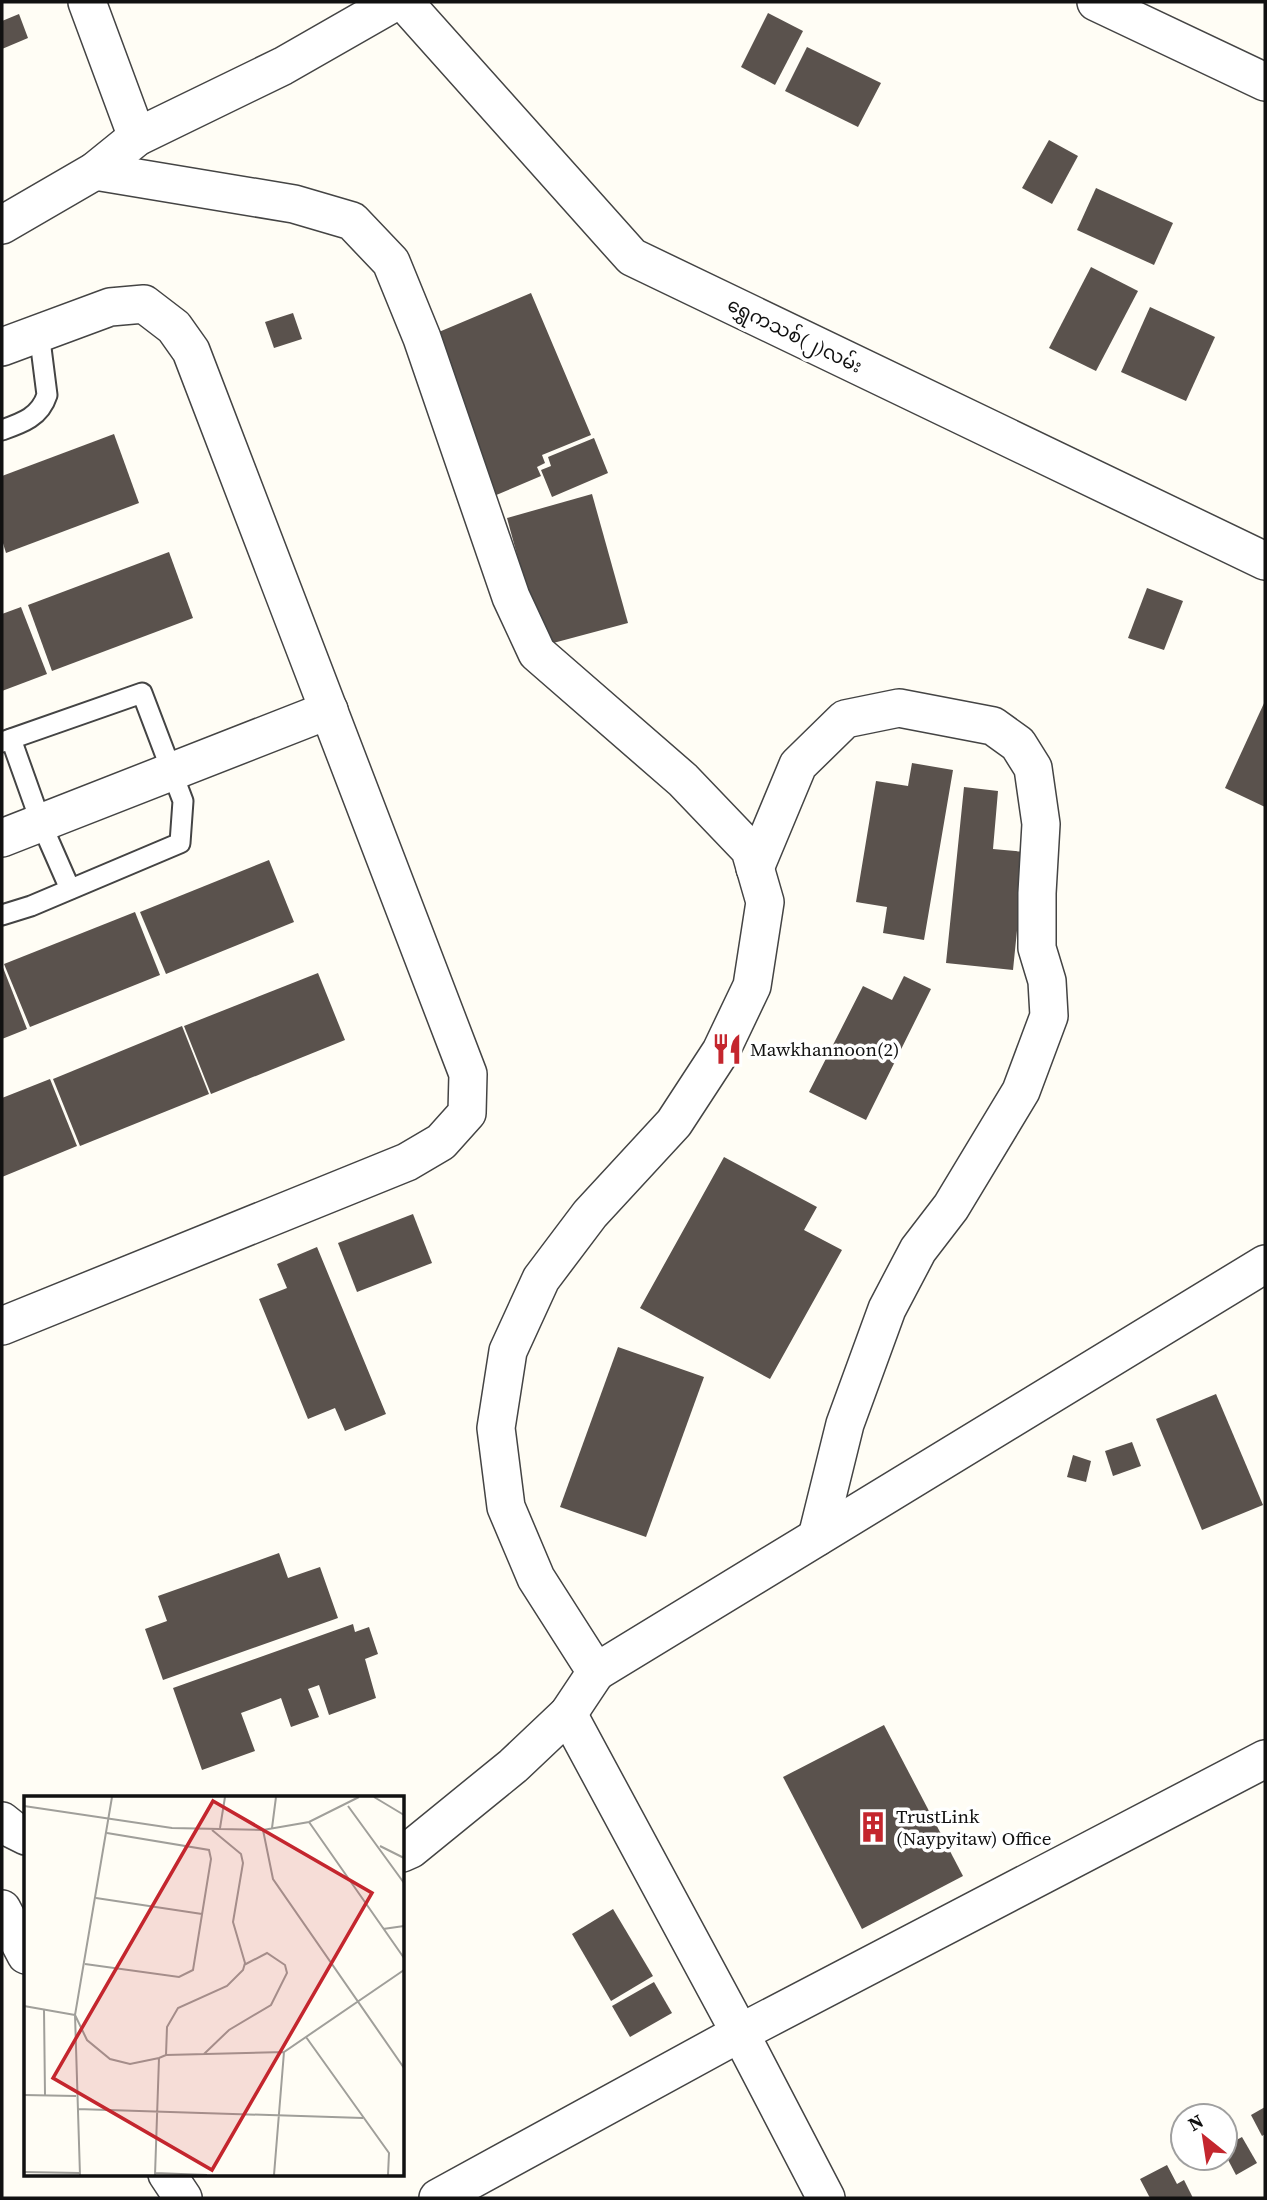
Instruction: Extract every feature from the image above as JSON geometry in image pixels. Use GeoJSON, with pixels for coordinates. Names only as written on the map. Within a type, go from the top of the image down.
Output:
{"type":"FeatureCollection","features":[{"type":"Feature","properties":{"kind":"street"},"geometry":{"type":"LineString","coordinates":[[86,2],[137,137]]}},
{"type":"Feature","properties":{"kind":"street"},"geometry":{"type":"LineString","coordinates":[[2,225],[95,171],[137,137],[283,66],[394,2]]}},
{"type":"Feature","properties":{"kind":"street","name":"ရွှေကသစ်(၂)လမ်း"},"geometry":{"type":"LineString","coordinates":[[404,2],[632,257],[1265,561]]}},
{"type":"Feature","properties":{"kind":"street"},"geometry":{"type":"LineString","coordinates":[[1096,2],[1265,82]]}},
{"type":"Feature","properties":{"kind":"street"},"geometry":{"type":"LineString","coordinates":[[95,171],[294,204],[352,221],[360,229],[391,262],[422,338],[511,597],[537,653],[683,780],[751,850],[765,902],[752,986],[721,1051],[674,1123],[590,1214],[541,1279],[508,1352],[496,1429],[506,1507],[536,1578],[596,1672]]}},
{"type":"Feature","properties":{"kind":"street"},"geometry":{"type":"LineString","coordinates":[[2,347],[110,307],[144,304],[174,327],[191,351],[468,1074],[467,1113],[441,1142],[407,1162],[2,1326]]}},
{"type":"Feature","properties":{"kind":"street"},"geometry":{"type":"LineString","coordinates":[[755,869],[798,765],[845,719],[899,708],[993,726],[1018,744],[1033,768],[1041,824],[1037,948],[1047,981],[1049,1016],[1021,1091],[951,1207],[918,1250],[887,1309],[845,1424],[817,1537]]}},
{"type":"Feature","properties":{"kind":"street"},"geometry":{"type":"LineString","coordinates":[[2,838],[329,710]]}},
{"type":"Feature","properties":{"kind":"street"},"geometry":{"type":"LineString","coordinates":[[404,1852],[513,1766],[568,1714],[596,1672],[1265,1264]]}},
{"type":"Feature","properties":{"kind":"street"},"geometry":{"type":"LineString","coordinates":[[568,1714],[826,2198]]}},
{"type":"Feature","properties":{"kind":"street"},"geometry":{"type":"LineString","coordinates":[[438,2198],[740,2033],[1265,1759]]}},
{"type":"Feature","properties":{"kind":"street"},"geometry":{"type":"LineString","coordinates":[[2,1821],[24,1835]]}},
{"type":"Feature","properties":{"kind":"street"},"geometry":{"type":"LineString","coordinates":[[2,1909],[24,1951]]}},
{"type":"Feature","properties":{"kind":"street"},"geometry":{"type":"LineString","coordinates":[[168,2176],[183,2198]]}},
{"type":"Feature","properties":{"kind":"lane"},"geometry":{"type":"LineString","coordinates":[[2,430],[29,420],[44,405],[47,395],[39,332]]}},
{"type":"Feature","properties":{"kind":"lane"},"geometry":{"type":"LineString","coordinates":[[2,915],[70,889],[180,843],[183,801],[142,693],[6,740],[70,889]]}},
{"type":"Feature","properties":{"kind":"building"},"geometry":{"type":"Polygon","coordinates":[[[768,13],[803,31],[775,85],[741,67],[768,13]]]}},
{"type":"Feature","properties":{"kind":"building"},"geometry":{"type":"Polygon","coordinates":[[[19,14],[28,38],[2,49],[2,21],[19,14]]]}},
{"type":"Feature","properties":{"kind":"building"},"geometry":{"type":"Polygon","coordinates":[[[807,47],[881,83],[858,127],[785,91],[807,47]]]}},
{"type":"Feature","properties":{"kind":"building"},"geometry":{"type":"Polygon","coordinates":[[[1049,140],[1078,156],[1052,204],[1022,188],[1049,140]]]}},
{"type":"Feature","properties":{"kind":"building"},"geometry":{"type":"Polygon","coordinates":[[[1096,188],[1173,223],[1154,265],[1077,230],[1096,188]]]}},
{"type":"Feature","properties":{"kind":"building"},"geometry":{"type":"Polygon","coordinates":[[[1091,267],[1138,291],[1096,371],[1049,348],[1091,267]]]}},
{"type":"Feature","properties":{"kind":"building"},"geometry":{"type":"Polygon","coordinates":[[[531,293],[591,435],[542,455],[545,463],[537,467],[541,476],[494,496],[427,337],[531,293]]]}},
{"type":"Feature","properties":{"kind":"building"},"geometry":{"type":"Polygon","coordinates":[[[1150,307],[1215,337],[1186,401],[1121,372],[1150,307]]]}},
{"type":"Feature","properties":{"kind":"building"},"geometry":{"type":"Polygon","coordinates":[[[293,313],[302,339],[274,348],[265,322],[293,313]]]}},
{"type":"Feature","properties":{"kind":"building"},"geometry":{"type":"Polygon","coordinates":[[[114,434],[139,503],[6,553],[2,540],[2,476],[114,434]]]}},
{"type":"Feature","properties":{"kind":"building"},"geometry":{"type":"Polygon","coordinates":[[[594,438],[608,473],[552,497],[541,470],[551,466],[548,457],[594,438]]]}},
{"type":"Feature","properties":{"kind":"building"},"geometry":{"type":"Polygon","coordinates":[[[592,494],[628,623],[542,646],[507,518],[592,494]]]}},
{"type":"Feature","properties":{"kind":"building"},"geometry":{"type":"Polygon","coordinates":[[[169,552],[193,618],[52,671],[28,605],[169,552]]]}},
{"type":"Feature","properties":{"kind":"building"},"geometry":{"type":"Polygon","coordinates":[[[1147,588],[1183,601],[1164,650],[1128,638],[1147,588]]]}},
{"type":"Feature","properties":{"kind":"building"},"geometry":{"type":"Polygon","coordinates":[[[21,607],[47,674],[2,691],[2,614],[21,607]]]}},
{"type":"Feature","properties":{"kind":"building"},"geometry":{"type":"Polygon","coordinates":[[[1265,701],[1265,807],[1225,788],[1265,701]]]}},
{"type":"Feature","properties":{"kind":"building"},"geometry":{"type":"Polygon","coordinates":[[[912,763],[953,770],[924,940],[883,933],[887,907],[856,902],[876,781],[908,786],[912,763]]]}},
{"type":"Feature","properties":{"kind":"building"},"geometry":{"type":"Polygon","coordinates":[[[964,787],[998,791],[993,849],[1025,852],[1013,970],[946,963],[964,787]]]}},
{"type":"Feature","properties":{"kind":"building"},"geometry":{"type":"Polygon","coordinates":[[[269,860],[294,922],[166,974],[140,912],[269,860]]]}},
{"type":"Feature","properties":{"kind":"building"},"geometry":{"type":"Polygon","coordinates":[[[135,912],[160,975],[30,1027],[4,964],[135,912]]]}},
{"type":"Feature","properties":{"kind":"building"},"geometry":{"type":"Polygon","coordinates":[[[2,965],[27,1029],[2,1039],[2,965]]]}},
{"type":"Feature","properties":{"kind":"building"},"geometry":{"type":"Polygon","coordinates":[[[318,973],[345,1040],[211,1094],[184,1026],[318,973]]]}},
{"type":"Feature","properties":{"kind":"building"},"geometry":{"type":"Polygon","coordinates":[[[904,976],[931,989],[866,1120],[809,1092],[863,986],[892,1000],[904,976]]]}},
{"type":"Feature","properties":{"kind":"building"},"geometry":{"type":"Polygon","coordinates":[[[182,1026],[209,1094],[80,1146],[53,1079],[182,1026]]]}},
{"type":"Feature","properties":{"kind":"building"},"geometry":{"type":"Polygon","coordinates":[[[50,1079],[77,1146],[2,1177],[2,1098],[50,1079]]]}},
{"type":"Feature","properties":{"kind":"building"},"geometry":{"type":"Polygon","coordinates":[[[724,1157],[817,1207],[804,1230],[842,1250],[770,1379],[640,1308],[724,1157]]]}},
{"type":"Feature","properties":{"kind":"building"},"geometry":{"type":"Polygon","coordinates":[[[413,1214],[432,1263],[357,1292],[338,1243],[413,1214]]]}},
{"type":"Feature","properties":{"kind":"building"},"geometry":{"type":"Polygon","coordinates":[[[317,1247],[386,1414],[345,1431],[335,1408],[308,1419],[259,1299],[287,1288],[277,1264],[317,1247]]]}},
{"type":"Feature","properties":{"kind":"building"},"geometry":{"type":"Polygon","coordinates":[[[618,1347],[704,1377],[646,1537],[560,1507],[618,1347]]]}},
{"type":"Feature","properties":{"kind":"building"},"geometry":{"type":"Polygon","coordinates":[[[1216,1394],[1263,1505],[1202,1530],[1156,1419],[1216,1394]]]}},
{"type":"Feature","properties":{"kind":"building"},"geometry":{"type":"Polygon","coordinates":[[[1132,1442],[1141,1466],[1113,1476],[1105,1451],[1132,1442]]]}},
{"type":"Feature","properties":{"kind":"building"},"geometry":{"type":"Polygon","coordinates":[[[1073,1455],[1091,1461],[1086,1482],[1067,1477],[1073,1455]]]}},
{"type":"Feature","properties":{"kind":"building"},"geometry":{"type":"Polygon","coordinates":[[[279,1553],[288,1578],[320,1567],[338,1618],[163,1680],[145,1629],[167,1621],[158,1596],[279,1553]]]}},
{"type":"Feature","properties":{"kind":"building"},"geometry":{"type":"Polygon","coordinates":[[[353,1624],[355,1632],[369,1627],[378,1654],[365,1659],[376,1698],[329,1715],[319,1685],[308,1689],[319,1717],[291,1727],[281,1698],[241,1713],[255,1751],[202,1770],[173,1688],[353,1624]]]}},
{"type":"Feature","properties":{"kind":"building","name":"TrustLink (Naypyitaw) Office"},"geometry":{"type":"Polygon","coordinates":[[[884,1725],[963,1876],[862,1929],[783,1777],[884,1725]]]}},
{"type":"Feature","properties":{"kind":"building"},"geometry":{"type":"Polygon","coordinates":[[[613,1909],[653,1976],[611,2001],[572,1934],[613,1909]]]}},
{"type":"Feature","properties":{"kind":"building"},"geometry":{"type":"Polygon","coordinates":[[[654,1982],[672,2013],[630,2037],[612,2006],[654,1982]]]}},
{"type":"Feature","properties":{"kind":"building"},"geometry":{"type":"Polygon","coordinates":[[[1265,2107],[1265,2134],[1262,2136],[1251,2115],[1265,2107]]]}},
{"type":"Feature","properties":{"kind":"building"},"geometry":{"type":"Polygon","coordinates":[[[1242,2137],[1257,2163],[1236,2175],[1234,2172],[1239,2172],[1239,2139],[1242,2137]]]}},
{"type":"Feature","properties":{"kind":"building"},"geometry":{"type":"Polygon","coordinates":[[[1167,2165],[1177,2184],[1184,2180],[1193,2198],[1150,2198],[1140,2179],[1167,2165]]]}},
{"type":"Feature","properties":{"kind":"place","name":"Mawkhannoon(2)"},"geometry":{"type":"Point","coordinates":[727,1049]}},
{"type":"Feature","properties":{"kind":"place","name":"TrustLink (Naypyitaw) Office"},"geometry":{"type":"Point","coordinates":[873,1827]}}]}
